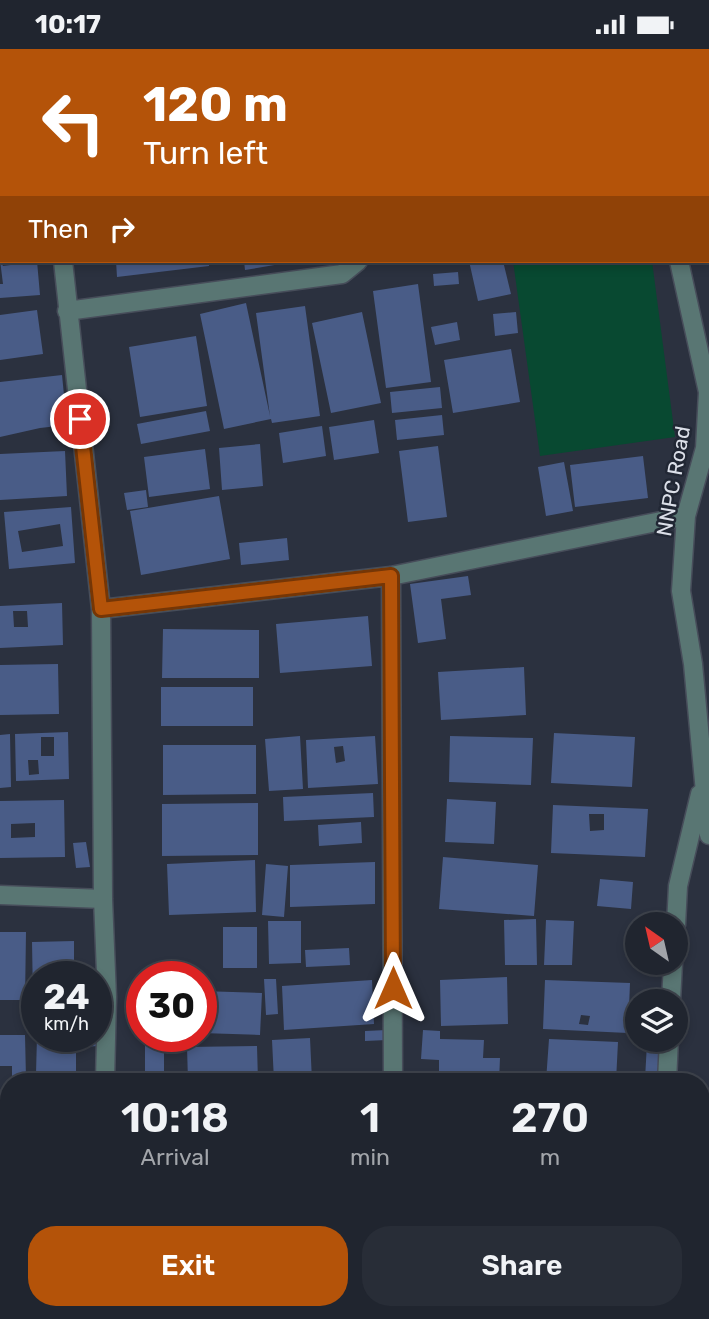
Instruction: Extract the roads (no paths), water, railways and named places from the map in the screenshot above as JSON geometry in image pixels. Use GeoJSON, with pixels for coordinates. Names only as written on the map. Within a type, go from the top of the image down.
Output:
{"type":"FeatureCollection","features":[{"type":"Feature","properties":{"kind":"street"},"geometry":{"type":"LineString","coordinates":[[63,263],[101,609],[103,899],[107,997],[105,1073]]}},
{"type":"Feature","properties":{"kind":"street"},"geometry":{"type":"LineString","coordinates":[[68,311],[342,274],[356,263]]}},
{"type":"Feature","properties":{"kind":"street","name":"NNPC Road"},"geometry":{"type":"LineString","coordinates":[[679,263],[708,392],[705,448],[686,516],[681,591],[701,666],[703,781],[709,835]]}},
{"type":"Feature","properties":{"kind":"street"},"geometry":{"type":"LineString","coordinates":[[101,609],[391,576],[686,516]]}},
{"type":"Feature","properties":{"kind":"street"},"geometry":{"type":"LineString","coordinates":[[391,576],[393,1073]]}},
{"type":"Feature","properties":{"kind":"street"},"geometry":{"type":"LineString","coordinates":[[677,912],[678,886],[703,781]]}},
{"type":"Feature","properties":{"kind":"street"},"geometry":{"type":"LineString","coordinates":[[0,895],[103,899]]}},
{"type":"Feature","properties":{"kind":"street"},"geometry":{"type":"LineString","coordinates":[[667,1073],[668,1052]]}}]}
